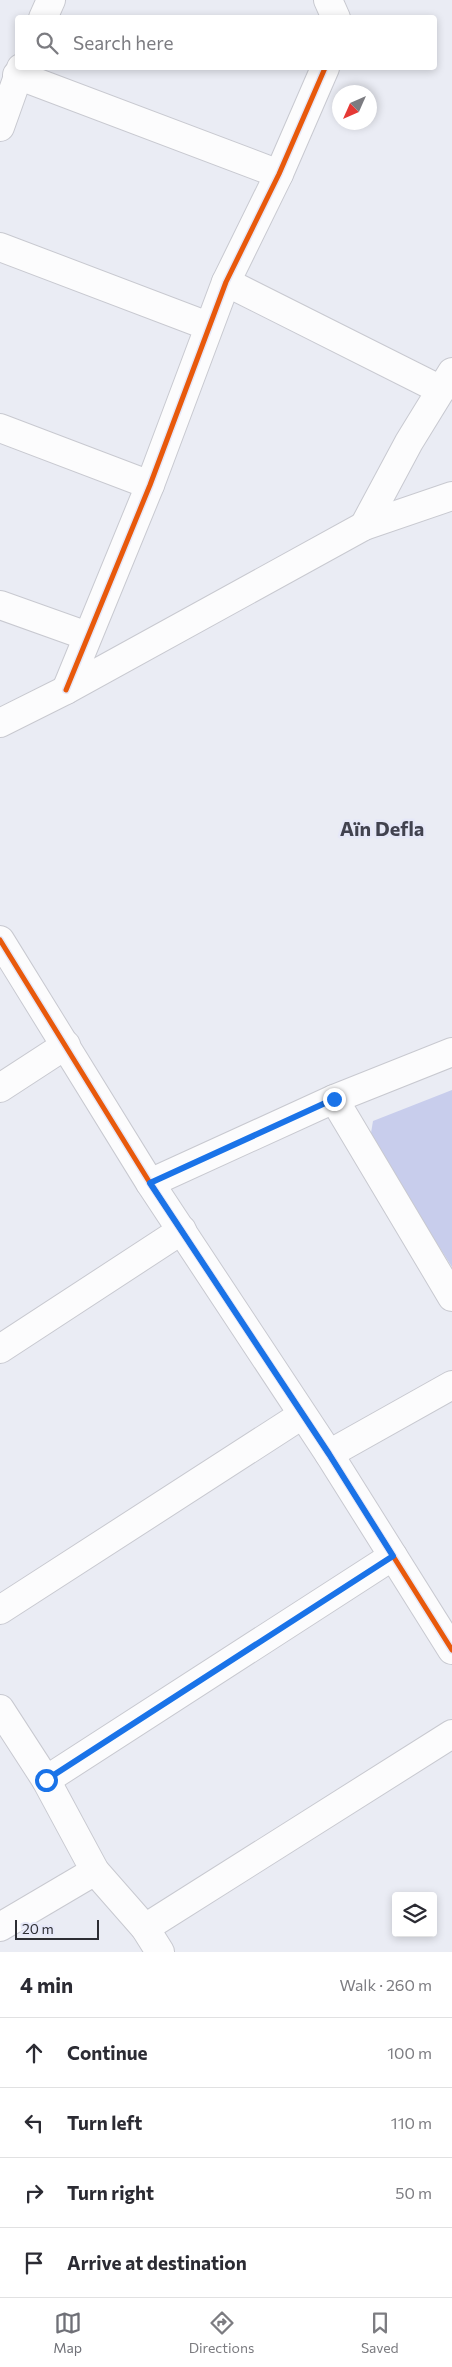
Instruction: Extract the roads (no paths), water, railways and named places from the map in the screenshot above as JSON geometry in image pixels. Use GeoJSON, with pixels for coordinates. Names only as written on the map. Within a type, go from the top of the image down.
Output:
{"type":"FeatureCollection","features":[{"type":"Feature","properties":{"kind":"street"},"geometry":{"type":"LineString","coordinates":[[44,15],[50,0]]}},
{"type":"Feature","properties":{"kind":"street"},"geometry":{"type":"LineString","coordinates":[[328,0],[335,15]]}},
{"type":"Feature","properties":{"kind":"street"},"geometry":{"type":"LineString","coordinates":[[66,690],[150,485],[226,282],[280,174],[324,70]]}},
{"type":"Feature","properties":{"kind":"street"},"geometry":{"type":"LineString","coordinates":[[0,127],[19,71],[280,174]]}},
{"type":"Feature","properties":{"kind":"street"},"geometry":{"type":"LineString","coordinates":[[0,247],[208,326]]}},
{"type":"Feature","properties":{"kind":"street"},"geometry":{"type":"LineString","coordinates":[[226,282],[446,381],[409,442],[364,526]]}},
{"type":"Feature","properties":{"kind":"street"},"geometry":{"type":"LineString","coordinates":[[0,428],[150,485]]}},
{"type":"Feature","properties":{"kind":"street"},"geometry":{"type":"LineString","coordinates":[[0,723],[66,690],[364,526],[452,496]]}},
{"type":"Feature","properties":{"kind":"street"},"geometry":{"type":"LineString","coordinates":[[0,605],[87,636]]}},
{"type":"Feature","properties":{"kind":"street"},"geometry":{"type":"LineString","coordinates":[[0,940],[150,1183],[329,1454],[452,1650]]}},
{"type":"Feature","properties":{"kind":"street"},"geometry":{"type":"LineString","coordinates":[[0,1088],[66,1045]]}},
{"type":"Feature","properties":{"kind":"street"},"geometry":{"type":"LineString","coordinates":[[150,1183],[334,1099],[452,1052]]}},
{"type":"Feature","properties":{"kind":"street"},"geometry":{"type":"LineString","coordinates":[[334,1099],[452,1297]]}},
{"type":"Feature","properties":{"kind":"street"},"geometry":{"type":"LineString","coordinates":[[0,1349],[182,1230]]}},
{"type":"Feature","properties":{"kind":"street"},"geometry":{"type":"LineString","coordinates":[[329,1454],[452,1384]]}},
{"type":"Feature","properties":{"kind":"street"},"geometry":{"type":"LineString","coordinates":[[0,1610],[302,1415]]}},
{"type":"Feature","properties":{"kind":"street"},"geometry":{"type":"LineString","coordinates":[[46,1780],[393,1556]]}},
{"type":"Feature","properties":{"kind":"street"},"geometry":{"type":"LineString","coordinates":[[0,1708],[46,1780],[95,1871],[145,1928],[160,1952]]}},
{"type":"Feature","properties":{"kind":"street"},"geometry":{"type":"LineString","coordinates":[[145,1928],[452,1734]]}},
{"type":"Feature","properties":{"kind":"street"},"geometry":{"type":"LineString","coordinates":[[0,1927],[95,1871]]}},
{"type":"Feature","properties":{"kind":"district","name":"Aïn Defla"},"geometry":{"type":"Point","coordinates":[382,829]}}]}
